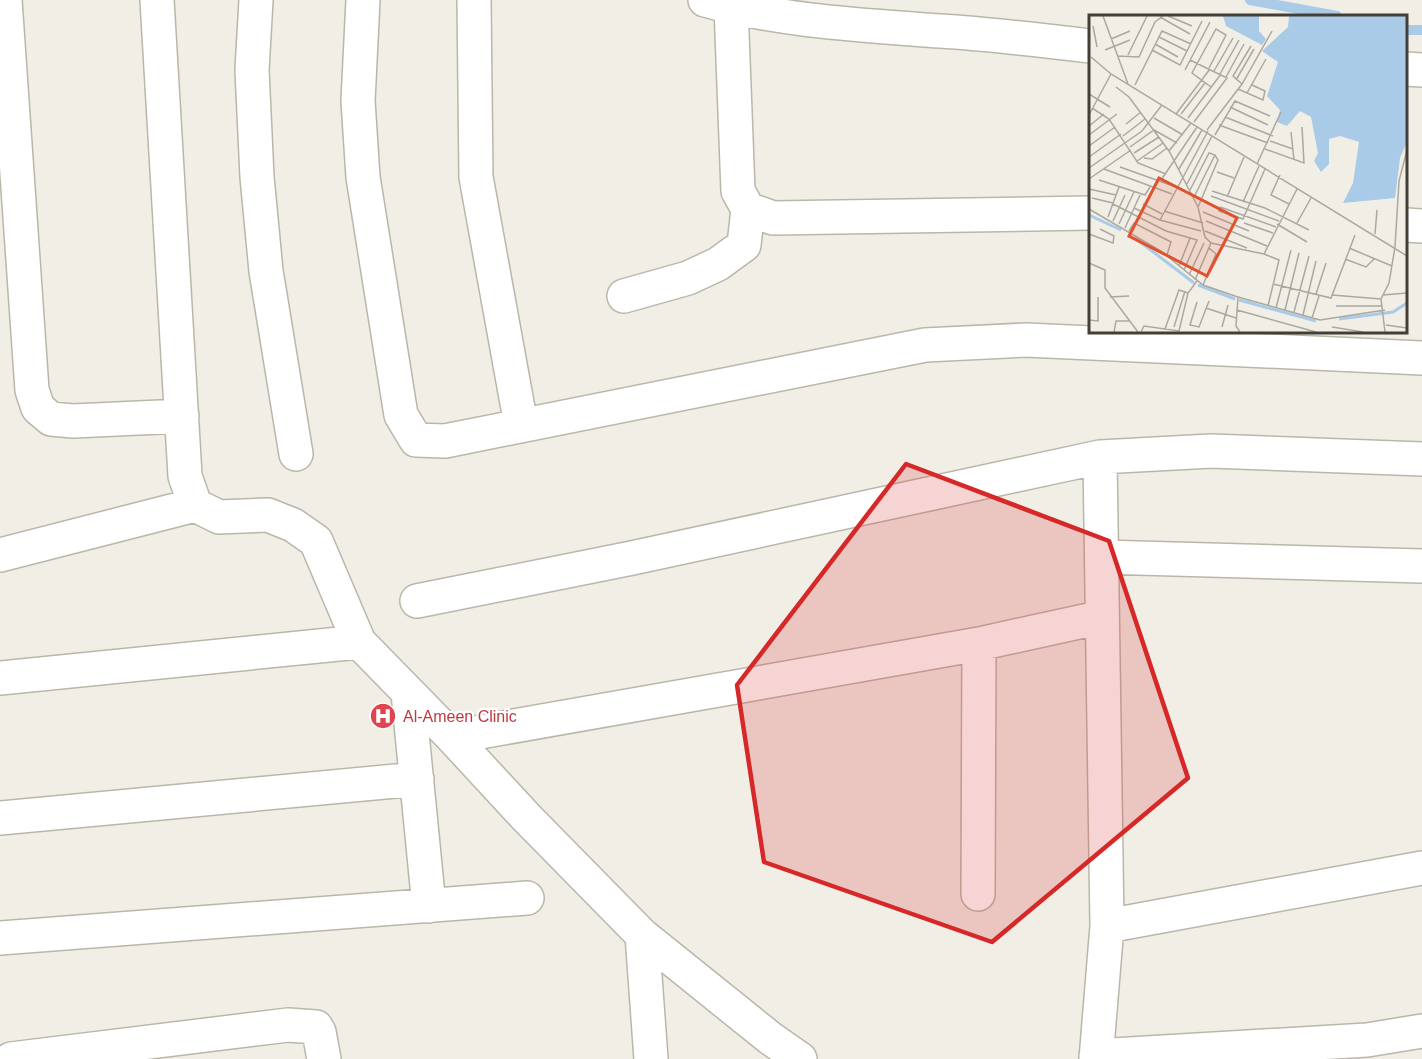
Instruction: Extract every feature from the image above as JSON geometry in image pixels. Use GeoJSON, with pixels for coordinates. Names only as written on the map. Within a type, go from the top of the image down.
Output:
{"type":"FeatureCollection","features":[{"type":"Feature","properties":{"kind":"street"},"geometry":{"type":"LineString","coordinates":[[4,0],[32,390],[38,408],[51,419],[73,421],[182,416]]}},
{"type":"Feature","properties":{"kind":"street"},"geometry":{"type":"LineString","coordinates":[[157,0],[185,476],[195,505]]}},
{"type":"Feature","properties":{"kind":"street"},"geometry":{"type":"LineString","coordinates":[[256,0],[252,70],[256,177],[266,271],[296,454]]}},
{"type":"Feature","properties":{"kind":"street"},"geometry":{"type":"LineString","coordinates":[[363,0],[358,100],[363,177],[401,415],[416,440],[445,441],[925,345],[1026,340],[1422,358]]}},
{"type":"Feature","properties":{"kind":"street"},"geometry":{"type":"LineString","coordinates":[[474,0],[476,177],[521,425]]}},
{"type":"Feature","properties":{"kind":"street"},"geometry":{"type":"LineString","coordinates":[[624,296],[688,278],[718,264],[744,245],[748,209],[738,191],[718,4],[846,24],[992,34],[1089,46]]}},
{"type":"Feature","properties":{"kind":"street"},"geometry":{"type":"LineString","coordinates":[[1407,69],[1422,70]]}},
{"type":"Feature","properties":{"kind":"street"},"geometry":{"type":"LineString","coordinates":[[748,209],[773,218],[1089,213]]}},
{"type":"Feature","properties":{"kind":"street"},"geometry":{"type":"LineString","coordinates":[[1407,225],[1422,226]]}},
{"type":"Feature","properties":{"kind":"street"},"geometry":{"type":"LineString","coordinates":[[417,601],[656,553],[1100,457],[1211,451],[1422,459]]}},
{"type":"Feature","properties":{"kind":"street"},"geometry":{"type":"LineString","coordinates":[[1100,457],[1107,926],[1096,1058],[1366,1049],[1422,1031]]}},
{"type":"Feature","properties":{"kind":"street"},"geometry":{"type":"LineString","coordinates":[[0,555],[195,505],[219,517],[268,515],[293,525],[316,541],[359,642],[642,935],[770,1049],[800,1059]]}},
{"type":"Feature","properties":{"kind":"street"},"geometry":{"type":"LineString","coordinates":[[1102,557],[1422,566]]}},
{"type":"Feature","properties":{"kind":"street"},"geometry":{"type":"LineString","coordinates":[[452,737],[979,644],[1102,617]]}},
{"type":"Feature","properties":{"kind":"street"},"geometry":{"type":"LineString","coordinates":[[0,678],[359,642]]}},
{"type":"Feature","properties":{"kind":"street"},"geometry":{"type":"LineString","coordinates":[[978,894],[979,644]]}},
{"type":"Feature","properties":{"kind":"street"},"geometry":{"type":"LineString","coordinates":[[408,693],[429,906]]}},
{"type":"Feature","properties":{"kind":"street"},"geometry":{"type":"LineString","coordinates":[[0,818],[417,779]]}},
{"type":"Feature","properties":{"kind":"street"},"geometry":{"type":"LineString","coordinates":[[1107,926],[1422,868]]}},
{"type":"Feature","properties":{"kind":"street"},"geometry":{"type":"LineString","coordinates":[[0,938],[527,898]]}},
{"type":"Feature","properties":{"kind":"street"},"geometry":{"type":"LineString","coordinates":[[642,935],[651,1059]]}},
{"type":"Feature","properties":{"kind":"street"},"geometry":{"type":"LineString","coordinates":[[11,1059],[288,1025],[316,1027],[324,1059]]}},
{"type":"Feature","properties":{"kind":"highlighted area"},"geometry":{"type":"Polygon","coordinates":[[[906,464],[1109,541],[1188,778],[992,942],[764,862],[737,685],[906,464]]]}},
{"type":"Feature","properties":{"kind":"waterway"},"geometry":{"type":"LineString","coordinates":[[1250,0],[1332,15]]}},
{"type":"Feature","properties":{"kind":"waterway"},"geometry":{"type":"LineString","coordinates":[[1407,30],[1422,30]]}},
{"type":"Feature","properties":{"kind":"place","name":"Al-Ameen Clinic"},"geometry":{"type":"Point","coordinates":[383,716]}}]}
